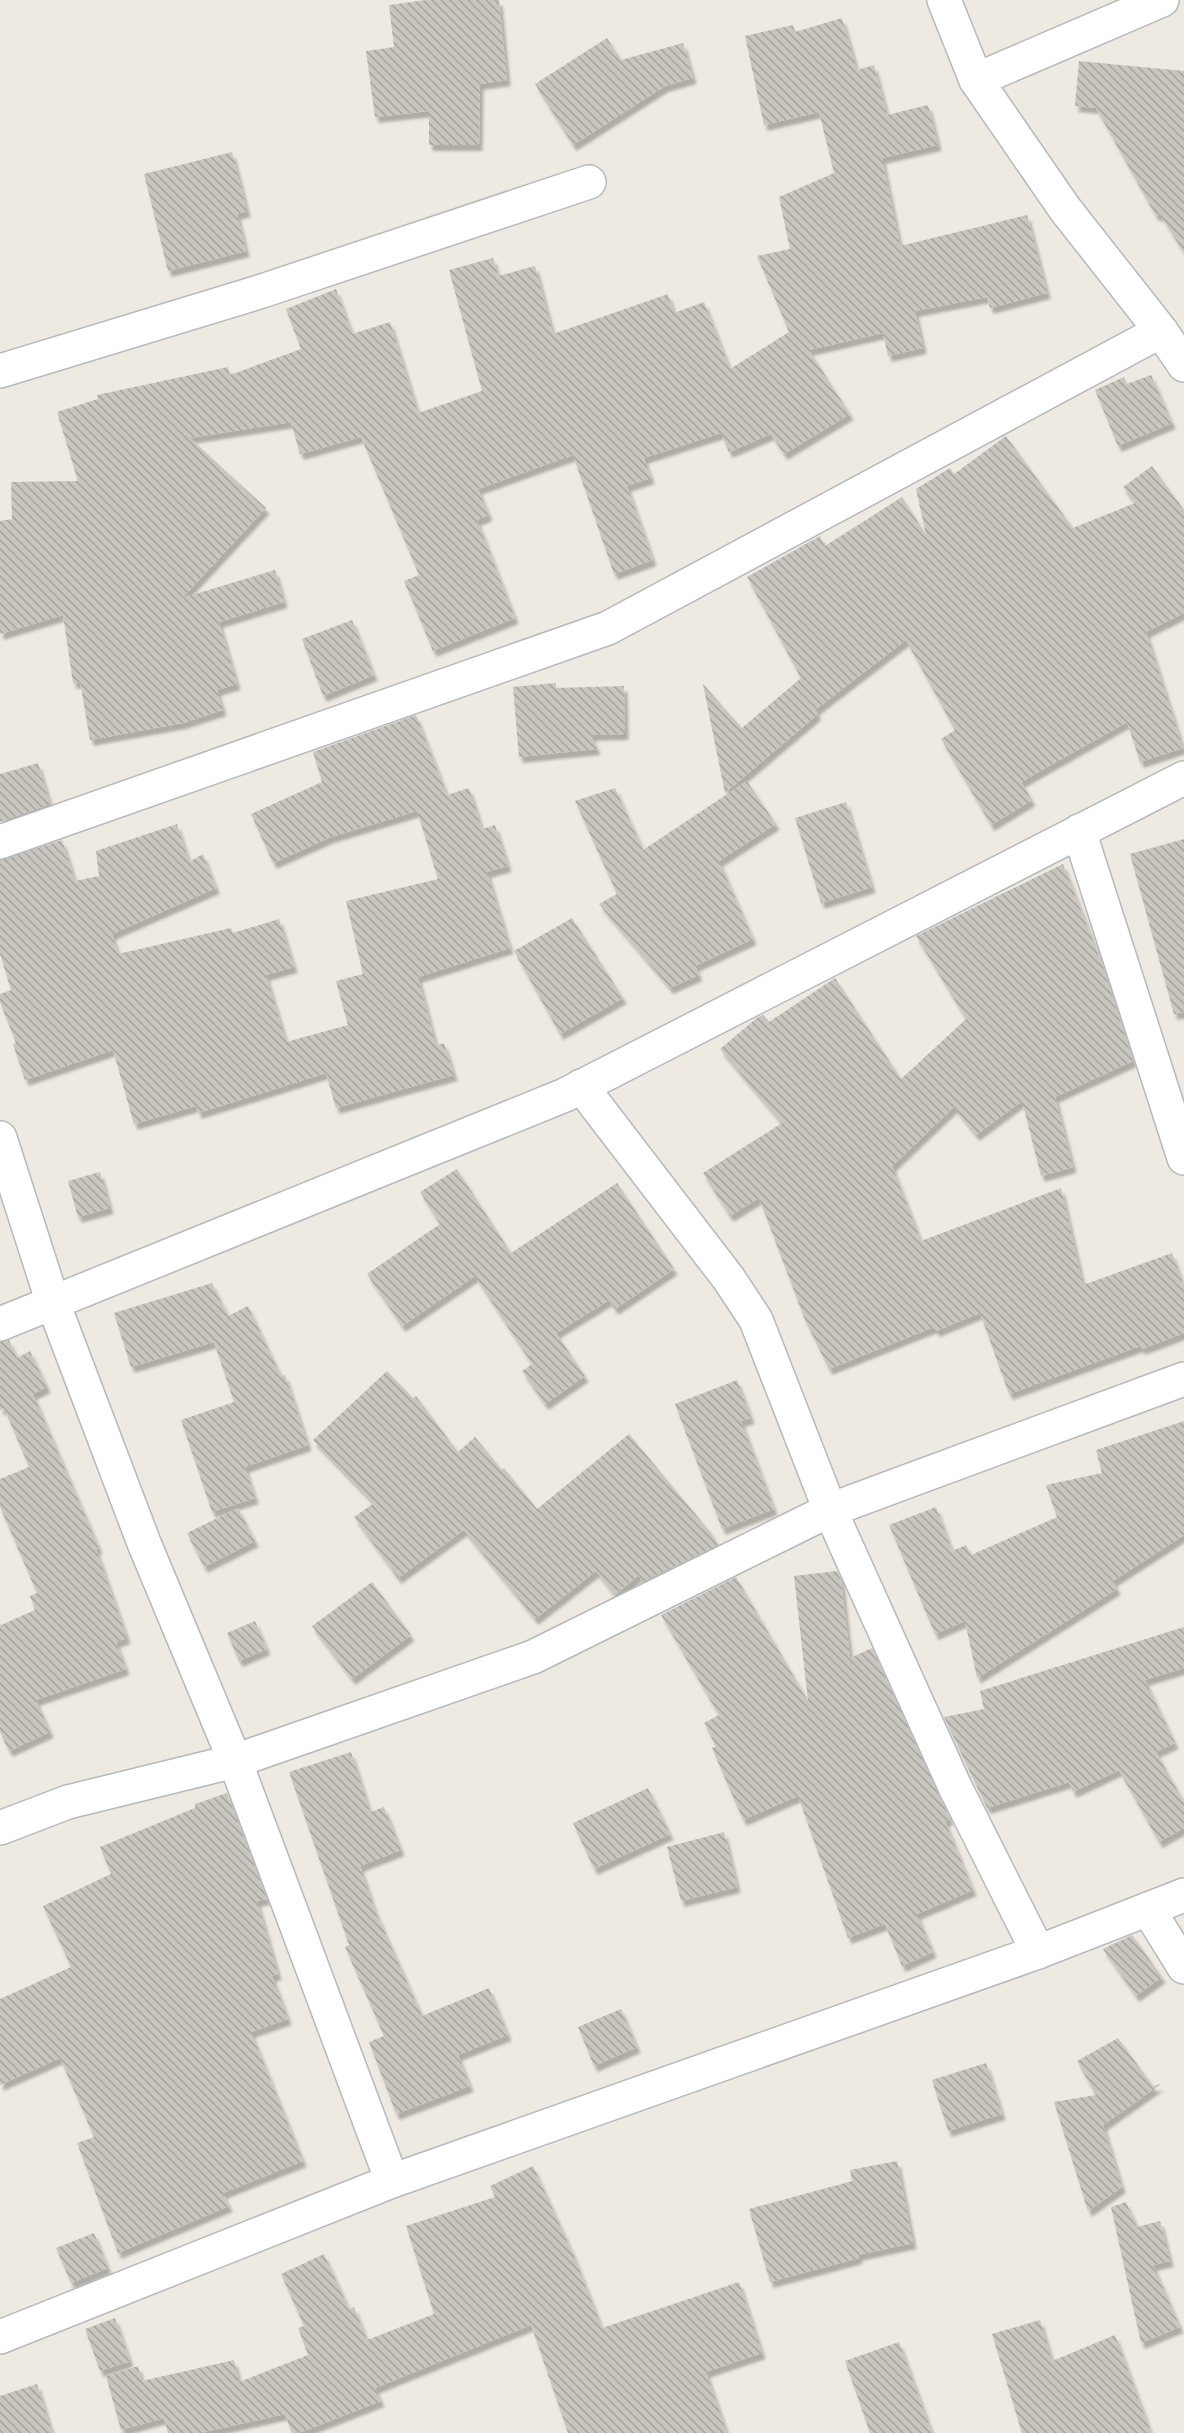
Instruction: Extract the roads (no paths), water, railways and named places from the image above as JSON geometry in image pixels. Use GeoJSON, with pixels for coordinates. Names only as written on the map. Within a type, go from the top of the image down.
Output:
{"type":"FeatureCollection","features":[{"type":"Feature","properties":{"kind":"street"},"geometry":{"type":"LineString","coordinates":[[944,0],[976,80],[1065,209],[1161,331],[1184,365]]}},
{"type":"Feature","properties":{"kind":"street"},"geometry":{"type":"LineString","coordinates":[[976,80],[1162,0]]}},
{"type":"Feature","properties":{"kind":"street"},"geometry":{"type":"LineString","coordinates":[[0,371],[259,292],[589,182]]}},
{"type":"Feature","properties":{"kind":"street"},"geometry":{"type":"LineString","coordinates":[[0,842],[608,628],[1161,331]]}},
{"type":"Feature","properties":{"kind":"street"},"geometry":{"type":"LineString","coordinates":[[0,1324],[581,1086],[1184,778]]}},
{"type":"Feature","properties":{"kind":"street"},"geometry":{"type":"LineString","coordinates":[[1079,831],[1184,1158]]}},
{"type":"Feature","properties":{"kind":"street"},"geometry":{"type":"LineString","coordinates":[[581,1086],[729,1279],[756,1320],[830,1510],[955,1787],[1038,1952]]}},
{"type":"Feature","properties":{"kind":"street"},"geometry":{"type":"LineString","coordinates":[[0,1138],[52,1303],[144,1543],[235,1761],[392,2181]]}},
{"type":"Feature","properties":{"kind":"street"},"geometry":{"type":"LineString","coordinates":[[0,1828],[68,1802],[235,1761],[533,1657],[830,1510],[1184,1379]]}},
{"type":"Feature","properties":{"kind":"street"},"geometry":{"type":"LineString","coordinates":[[0,2337],[392,2181],[1038,1952],[1184,1895]]}},
{"type":"Feature","properties":{"kind":"street"},"geometry":{"type":"LineString","coordinates":[[1148,1909],[1184,1967]]}}]}
